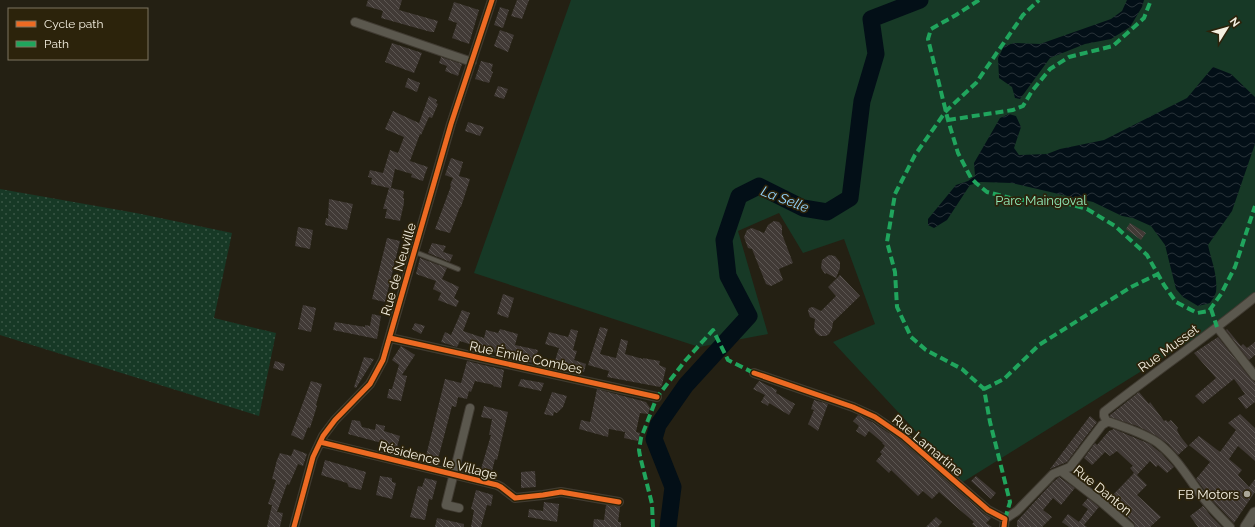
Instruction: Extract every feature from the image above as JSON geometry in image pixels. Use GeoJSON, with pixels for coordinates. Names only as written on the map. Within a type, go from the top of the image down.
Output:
{"type":"FeatureCollection","features":[{"type":"Feature","properties":{"kind":"street","name":"Rue de Neuville"},"geometry":{"type":"LineString","coordinates":[[294,527],[310,467],[320,442],[331,425],[366,390],[374,379],[384,360],[451,124],[492,0]]}},
{"type":"Feature","properties":{"kind":"street"},"geometry":{"type":"LineString","coordinates":[[355,22],[472,62]]}},
{"type":"Feature","properties":{"kind":"street","name":"Rue Musset"},"geometry":{"type":"LineString","coordinates":[[1107,422],[1104,412],[1255,297]]}},
{"type":"Feature","properties":{"kind":"street"},"geometry":{"type":"LineString","coordinates":[[1217,327],[1255,376]]}},
{"type":"Feature","properties":{"kind":"street","name":"Rue Émile Combes"},"geometry":{"type":"LineString","coordinates":[[390,338],[657,397]]}},
{"type":"Feature","properties":{"kind":"street","name":"Rue Lamartine"},"geometry":{"type":"LineString","coordinates":[[754,373],[853,407],[875,417],[904,437],[1004,523]]}},
{"type":"Feature","properties":{"kind":"street","name":"Résidence le Village"},"geometry":{"type":"LineString","coordinates":[[459,508],[446,505],[470,408]]}},
{"type":"Feature","properties":{"kind":"street"},"geometry":{"type":"LineString","coordinates":[[1004,523],[1050,476],[1056,472],[1067,469],[1073,464],[1102,425],[1110,422],[1139,432],[1164,448],[1207,502],[1230,527]]}},
{"type":"Feature","properties":{"kind":"street","name":"Résidence le Village"},"geometry":{"type":"LineString","coordinates":[[320,442],[497,485],[515,498],[561,492],[619,502]]}},
{"type":"Feature","properties":{"kind":"street","name":"Rue Danton"},"geometry":{"type":"LineString","coordinates":[[1061,471],[1100,501],[1130,527]]}},
{"type":"Feature","properties":{"kind":"street"},"geometry":{"type":"LineString","coordinates":[[1246,527],[1255,513]]}},
{"type":"Feature","properties":{"kind":"lane"},"geometry":{"type":"LineString","coordinates":[[415,252],[458,269]]}},
{"type":"Feature","properties":{"kind":"green space","name":"Parc Maingoval"},"geometry":{"type":"Polygon","coordinates":[[[571,0],[1255,0],[1255,292],[1198,336],[963,482],[833,342],[875,324],[844,239],[803,253],[779,213],[738,231],[768,334],[699,347],[474,273],[571,0]]]}},
{"type":"Feature","properties":{"kind":"green space"},"geometry":{"type":"Polygon","coordinates":[[[0,189],[136,213],[232,233],[214,318],[276,333],[259,416],[0,335],[0,189]]]}},
{"type":"Feature","properties":{"kind":"water"},"geometry":{"type":"Polygon","coordinates":[[[1127,0],[1144,0],[1142,7],[1130,27],[1111,39],[1085,44],[1050,58],[1020,99],[1015,98],[1012,87],[999,78],[998,58],[1004,46],[1014,43],[1040,44],[1111,19],[1122,11],[1127,0]]]}},
{"type":"Feature","properties":{"kind":"water"},"geometry":{"type":"Polygon","coordinates":[[[1213,67],[1231,74],[1255,97],[1255,144],[1232,211],[1208,245],[1215,274],[1216,286],[1216,293],[1210,303],[1198,306],[1183,297],[1176,289],[1165,245],[1151,226],[1133,218],[1122,216],[1093,202],[1012,183],[981,182],[970,185],[947,220],[934,228],[928,225],[928,219],[956,185],[968,181],[975,176],[974,163],[1000,118],[1009,114],[1016,116],[1021,127],[1014,148],[1019,155],[1047,154],[1060,149],[1104,140],[1187,98],[1213,67]]]}},
{"type":"Feature","properties":{"kind":"building"},"geometry":{"type":"Polygon","coordinates":[[[368,0],[402,0],[399,10],[438,21],[434,32],[381,18],[383,11],[366,6],[368,0]]]}},
{"type":"Feature","properties":{"kind":"building"},"geometry":{"type":"Polygon","coordinates":[[[517,0],[529,0],[522,19],[511,16],[517,0]]]}},
{"type":"Feature","properties":{"kind":"building"},"geometry":{"type":"Polygon","coordinates":[[[454,2],[479,10],[469,44],[452,38],[457,23],[448,20],[454,2]]]}},
{"type":"Feature","properties":{"kind":"building"},"geometry":{"type":"Polygon","coordinates":[[[500,7],[509,10],[503,28],[494,25],[500,7]]]}},
{"type":"Feature","properties":{"kind":"building"},"geometry":{"type":"Polygon","coordinates":[[[500,30],[514,35],[508,52],[494,46],[500,30]]]}},
{"type":"Feature","properties":{"kind":"building"},"geometry":{"type":"Polygon","coordinates":[[[392,43],[422,53],[414,73],[385,62],[392,43]]]}},
{"type":"Feature","properties":{"kind":"building"},"geometry":{"type":"Polygon","coordinates":[[[441,57],[462,64],[458,76],[445,71],[447,66],[439,63],[441,57]]]}},
{"type":"Feature","properties":{"kind":"building"},"geometry":{"type":"Polygon","coordinates":[[[481,61],[493,64],[491,71],[493,72],[489,83],[475,79],[481,61]]]}},
{"type":"Feature","properties":{"kind":"building"},"geometry":{"type":"Polygon","coordinates":[[[408,78],[420,83],[417,92],[405,87],[408,78]]]}},
{"type":"Feature","properties":{"kind":"building"},"geometry":{"type":"Polygon","coordinates":[[[498,86],[508,89],[504,99],[494,96],[498,86]]]}},
{"type":"Feature","properties":{"kind":"building"},"geometry":{"type":"Polygon","coordinates":[[[429,96],[437,100],[436,103],[438,104],[432,118],[429,117],[421,135],[420,134],[410,161],[428,167],[423,181],[411,177],[412,174],[395,169],[391,188],[404,191],[404,203],[400,221],[385,218],[387,209],[383,209],[389,188],[371,184],[372,178],[368,177],[370,170],[383,173],[390,150],[398,153],[404,137],[385,129],[393,111],[419,123],[429,96]]]}},
{"type":"Feature","properties":{"kind":"building"},"geometry":{"type":"Polygon","coordinates":[[[468,122],[484,127],[480,136],[465,131],[468,122]]]}},
{"type":"Feature","properties":{"kind":"building"},"geometry":{"type":"Polygon","coordinates":[[[451,158],[463,162],[459,176],[470,179],[461,207],[450,233],[435,229],[453,178],[445,175],[451,158]]]}},
{"type":"Feature","properties":{"kind":"building"},"geometry":{"type":"Polygon","coordinates":[[[329,199],[353,204],[347,230],[325,225],[326,218],[328,219],[329,199]]]}},
{"type":"Feature","properties":{"kind":"building"},"geometry":{"type":"Polygon","coordinates":[[[774,221],[779,222],[782,226],[782,234],[793,263],[779,269],[783,280],[771,286],[766,284],[752,249],[748,248],[744,237],[747,230],[752,228],[764,233],[768,225],[774,221]]]}},
{"type":"Feature","properties":{"kind":"building"},"geometry":{"type":"Polygon","coordinates":[[[1130,223],[1146,233],[1141,240],[1126,229],[1130,223]]]}},
{"type":"Feature","properties":{"kind":"building"},"geometry":{"type":"Polygon","coordinates":[[[298,227],[313,230],[310,249],[295,246],[298,227]]]}},
{"type":"Feature","properties":{"kind":"building"},"geometry":{"type":"Polygon","coordinates":[[[387,238],[400,241],[385,302],[372,299],[387,238]]]}},
{"type":"Feature","properties":{"kind":"building"},"geometry":{"type":"Polygon","coordinates":[[[432,243],[446,246],[443,252],[453,255],[450,262],[428,253],[432,243]]]}},
{"type":"Feature","properties":{"kind":"building"},"geometry":{"type":"Polygon","coordinates":[[[829,255],[835,256],[840,262],[840,268],[836,278],[826,273],[825,274],[821,268],[822,260],[829,255]]]}},
{"type":"Feature","properties":{"kind":"building"},"geometry":{"type":"Polygon","coordinates":[[[420,258],[447,268],[442,279],[459,287],[454,298],[459,301],[456,307],[438,300],[441,293],[433,289],[436,281],[416,274],[420,258]]]}},
{"type":"Feature","properties":{"kind":"building"},"geometry":{"type":"Polygon","coordinates":[[[840,275],[860,296],[833,322],[832,329],[829,334],[826,336],[820,336],[814,329],[815,319],[810,317],[808,311],[809,308],[813,307],[821,311],[836,296],[828,287],[840,275]]]}},
{"type":"Feature","properties":{"kind":"building"},"geometry":{"type":"Polygon","coordinates":[[[503,294],[514,298],[508,318],[497,314],[503,294]]]}},
{"type":"Feature","properties":{"kind":"building"},"geometry":{"type":"Polygon","coordinates":[[[303,305],[316,308],[311,332],[298,329],[303,305]]]}},
{"type":"Feature","properties":{"kind":"building"},"geometry":{"type":"Polygon","coordinates":[[[462,310],[470,313],[463,331],[484,338],[486,330],[498,333],[500,329],[518,334],[515,345],[538,350],[534,363],[511,358],[460,341],[457,347],[441,342],[445,332],[451,335],[462,310]]]}},
{"type":"Feature","properties":{"kind":"building"},"geometry":{"type":"Polygon","coordinates":[[[372,314],[381,316],[377,339],[333,330],[335,322],[365,327],[365,325],[370,326],[372,314]]]}},
{"type":"Feature","properties":{"kind":"building"},"geometry":{"type":"Polygon","coordinates":[[[415,323],[425,326],[421,334],[412,329],[415,323]]]}},
{"type":"Feature","properties":{"kind":"building"},"geometry":{"type":"Polygon","coordinates":[[[600,327],[608,329],[600,354],[616,358],[621,339],[628,341],[625,354],[643,359],[660,361],[659,365],[666,368],[662,385],[660,387],[607,377],[609,371],[588,365],[600,327]]]}},
{"type":"Feature","properties":{"kind":"building"},"geometry":{"type":"Polygon","coordinates":[[[571,329],[578,331],[573,350],[577,351],[574,360],[586,364],[584,372],[553,367],[559,348],[545,344],[549,332],[568,337],[571,329]]]}},
{"type":"Feature","properties":{"kind":"building"},"geometry":{"type":"Polygon","coordinates":[[[1227,329],[1241,346],[1243,344],[1247,348],[1255,342],[1255,355],[1249,360],[1226,330],[1227,329]]]}},
{"type":"Feature","properties":{"kind":"building"},"geometry":{"type":"Polygon","coordinates":[[[1218,337],[1255,382],[1255,402],[1246,409],[1238,398],[1245,394],[1234,379],[1203,404],[1195,396],[1216,378],[1194,353],[1218,337]]]}},
{"type":"Feature","properties":{"kind":"building"},"geometry":{"type":"Polygon","coordinates":[[[401,346],[415,355],[402,375],[407,376],[401,401],[387,398],[389,389],[392,389],[399,365],[392,360],[401,346]]]}},
{"type":"Feature","properties":{"kind":"building"},"geometry":{"type":"Polygon","coordinates":[[[364,357],[374,359],[356,388],[354,387],[364,357]]]}},
{"type":"Feature","properties":{"kind":"building"},"geometry":{"type":"Polygon","coordinates":[[[275,361],[285,364],[283,371],[273,368],[275,361]]]}},
{"type":"Feature","properties":{"kind":"building"},"geometry":{"type":"Polygon","coordinates":[[[467,361],[504,370],[501,388],[475,381],[471,392],[469,391],[467,399],[458,397],[456,407],[452,406],[438,459],[426,456],[445,379],[461,383],[467,361]]]}},
{"type":"Feature","properties":{"kind":"building"},"geometry":{"type":"Polygon","coordinates":[[[521,379],[544,383],[541,391],[518,386],[521,379]]]}},
{"type":"Feature","properties":{"kind":"building"},"geometry":{"type":"Polygon","coordinates":[[[311,381],[322,384],[310,428],[308,427],[303,440],[291,435],[311,381]]]}},
{"type":"Feature","properties":{"kind":"building"},"geometry":{"type":"Polygon","coordinates":[[[759,381],[777,390],[776,393],[795,404],[789,415],[769,403],[768,406],[761,402],[765,395],[753,389],[759,381]]]}},
{"type":"Feature","properties":{"kind":"building"},"geometry":{"type":"Polygon","coordinates":[[[597,389],[646,402],[650,408],[648,414],[640,413],[636,432],[640,433],[638,441],[624,438],[625,432],[609,429],[608,437],[579,429],[581,420],[590,422],[597,389]]]}},
{"type":"Feature","properties":{"kind":"building"},"geometry":{"type":"Polygon","coordinates":[[[552,392],[567,396],[563,407],[557,413],[554,412],[553,416],[544,414],[552,392]]]}},
{"type":"Feature","properties":{"kind":"building"},"geometry":{"type":"Polygon","coordinates":[[[1139,392],[1149,404],[1150,402],[1164,421],[1166,420],[1168,422],[1171,420],[1178,428],[1177,430],[1180,436],[1188,446],[1178,455],[1168,444],[1155,435],[1137,426],[1110,417],[1110,415],[1139,392]]]}},
{"type":"Feature","properties":{"kind":"building"},"geometry":{"type":"Polygon","coordinates":[[[814,400],[828,404],[818,431],[808,424],[814,410],[811,409],[814,400]]]}},
{"type":"Feature","properties":{"kind":"building"},"geometry":{"type":"Polygon","coordinates":[[[484,406],[508,412],[497,460],[495,459],[492,471],[481,469],[491,435],[489,435],[492,419],[481,417],[484,406]]]}},
{"type":"Feature","properties":{"kind":"building"},"geometry":{"type":"Polygon","coordinates":[[[1240,414],[1255,428],[1255,461],[1238,446],[1229,459],[1242,470],[1238,475],[1249,487],[1255,479],[1255,492],[1234,523],[1212,500],[1196,479],[1210,462],[1189,445],[1199,436],[1220,452],[1236,430],[1228,423],[1240,414]]]}},
{"type":"Feature","properties":{"kind":"building"},"geometry":{"type":"Polygon","coordinates":[[[858,415],[872,422],[901,441],[984,514],[991,518],[986,523],[992,527],[976,527],[972,524],[974,522],[939,492],[932,499],[923,491],[918,496],[891,470],[889,473],[876,461],[882,454],[880,452],[885,446],[883,443],[869,431],[865,437],[856,431],[859,426],[853,421],[858,415]]]}},
{"type":"Feature","properties":{"kind":"building"},"geometry":{"type":"Polygon","coordinates":[[[1090,416],[1097,422],[1067,462],[1050,469],[1090,416]]]}},
{"type":"Feature","properties":{"kind":"building"},"geometry":{"type":"Polygon","coordinates":[[[352,420],[360,421],[362,427],[375,430],[376,424],[385,426],[384,431],[400,436],[397,447],[348,434],[352,420]]]}},
{"type":"Feature","properties":{"kind":"building"},"geometry":{"type":"Polygon","coordinates":[[[1114,429],[1150,444],[1174,467],[1167,473],[1158,465],[1156,467],[1150,461],[1137,475],[1147,485],[1137,495],[1161,517],[1150,527],[1135,527],[1134,523],[1108,500],[1134,473],[1130,468],[1133,466],[1117,451],[1110,456],[1105,452],[1092,465],[1084,458],[1095,443],[1097,445],[1109,431],[1114,429]]]}},
{"type":"Feature","properties":{"kind":"building"},"geometry":{"type":"Polygon","coordinates":[[[294,449],[307,454],[303,466],[298,464],[289,485],[287,484],[277,512],[283,513],[280,527],[267,527],[272,505],[268,504],[276,480],[272,479],[277,460],[280,453],[291,456],[294,449]]]}},
{"type":"Feature","properties":{"kind":"building"},"geometry":{"type":"Polygon","coordinates":[[[325,460],[366,472],[361,490],[349,487],[347,483],[321,475],[325,460]]]}},
{"type":"Feature","properties":{"kind":"building"},"geometry":{"type":"Polygon","coordinates":[[[535,471],[536,487],[521,488],[521,472],[535,471]]]}},
{"type":"Feature","properties":{"kind":"building"},"geometry":{"type":"Polygon","coordinates":[[[380,476],[392,478],[392,482],[396,483],[392,499],[376,495],[380,476]]]}},
{"type":"Feature","properties":{"kind":"building"},"geometry":{"type":"Polygon","coordinates":[[[976,476],[996,493],[991,499],[971,481],[976,476]]]}},
{"type":"Feature","properties":{"kind":"building"},"geometry":{"type":"Polygon","coordinates":[[[1059,477],[1075,488],[1061,505],[1053,498],[1043,510],[1052,517],[1042,527],[1017,527],[1017,521],[1059,477]]]}},
{"type":"Feature","properties":{"kind":"building"},"geometry":{"type":"Polygon","coordinates":[[[425,478],[437,481],[432,500],[429,499],[425,520],[410,517],[418,486],[422,487],[425,478]]]}},
{"type":"Feature","properties":{"kind":"building"},"geometry":{"type":"Polygon","coordinates":[[[476,490],[493,495],[491,506],[487,505],[481,527],[471,527],[474,510],[471,509],[476,490]]]}},
{"type":"Feature","properties":{"kind":"building"},"geometry":{"type":"Polygon","coordinates":[[[1088,498],[1099,507],[1084,525],[1087,527],[1069,527],[1062,522],[1068,514],[1079,522],[1088,509],[1082,505],[1088,498]]]}},
{"type":"Feature","properties":{"kind":"building"},"geometry":{"type":"Polygon","coordinates":[[[544,502],[559,504],[557,522],[528,517],[529,509],[543,511],[544,502]]]}},
{"type":"Feature","properties":{"kind":"building"},"geometry":{"type":"Polygon","coordinates":[[[606,505],[620,507],[618,522],[621,522],[621,527],[593,527],[594,519],[604,520],[606,505]]]}},
{"type":"Feature","properties":{"kind":"building"},"geometry":{"type":"Polygon","coordinates":[[[1203,506],[1222,527],[1198,527],[1190,516],[1203,506]]]}},
{"type":"Feature","properties":{"kind":"building"},"geometry":{"type":"Polygon","coordinates":[[[936,517],[942,522],[938,527],[926,527],[936,517]]]}},
{"type":"Feature","properties":{"kind":"building"},"geometry":{"type":"Polygon","coordinates":[[[437,518],[464,524],[464,527],[435,527],[437,518]]]}},
{"type":"Feature","properties":{"kind":"waterway","name":"La Selle"},"geometry":{"type":"LineString","coordinates":[[668,527],[673,487],[654,439],[658,425],[686,385],[749,316],[728,276],[724,240],[739,196],[759,186],[803,208],[827,212],[850,198],[862,101],[876,54],[871,19],[920,0]]}},
{"type":"Feature","properties":{"kind":"marked path"},"geometry":{"type":"LineString","coordinates":[[979,0],[931,29],[928,39],[948,120],[958,153],[971,178],[987,192],[1018,200],[1054,200],[1087,209],[1115,226],[1147,255],[1164,285],[1176,302],[1197,313],[1209,311],[1221,294],[1235,267],[1255,206]]}},
{"type":"Feature","properties":{"kind":"marked path"},"geometry":{"type":"LineString","coordinates":[[1005,519],[1010,502],[990,422],[984,389],[962,369],[926,350],[911,337],[897,307],[895,272],[887,242],[895,194],[915,155],[946,111],[976,83],[1023,15],[1039,0]]}},
{"type":"Feature","properties":{"kind":"marked path"},"geometry":{"type":"LineString","coordinates":[[948,120],[1013,110],[1023,106],[1032,91],[1050,69],[1069,57],[1113,46],[1144,18],[1151,0]]}},
{"type":"Feature","properties":{"kind":"marked path"},"geometry":{"type":"LineString","coordinates":[[984,389],[1004,379],[1039,345],[1131,287],[1158,274]]}},
{"type":"Feature","properties":{"kind":"marked path"},"geometry":{"type":"LineString","coordinates":[[1211,309],[1217,327]]}},
{"type":"Feature","properties":{"kind":"marked path"},"geometry":{"type":"LineString","coordinates":[[653,527],[652,504],[639,450],[641,438],[657,397],[685,361],[713,330],[728,360],[754,373]]}},
{"type":"Feature","properties":{"kind":"cycle path"},"geometry":{"type":"LineString","coordinates":[[294,527],[313,457],[323,436],[335,420],[370,384],[383,360],[451,124],[492,0]]}},
{"type":"Feature","properties":{"kind":"cycle path"},"geometry":{"type":"LineString","coordinates":[[390,338],[657,397]]}},
{"type":"Feature","properties":{"kind":"cycle path"},"geometry":{"type":"LineString","coordinates":[[754,373],[853,407],[875,417],[904,437],[988,510],[1005,519],[1004,527]]}},
{"type":"Feature","properties":{"kind":"cycle path"},"geometry":{"type":"LineString","coordinates":[[320,442],[497,485],[515,498],[561,492],[619,502]]}},
{"type":"Feature","properties":{"kind":"place","name":"FB Motors"},"geometry":{"type":"Point","coordinates":[1247,494]}}]}
